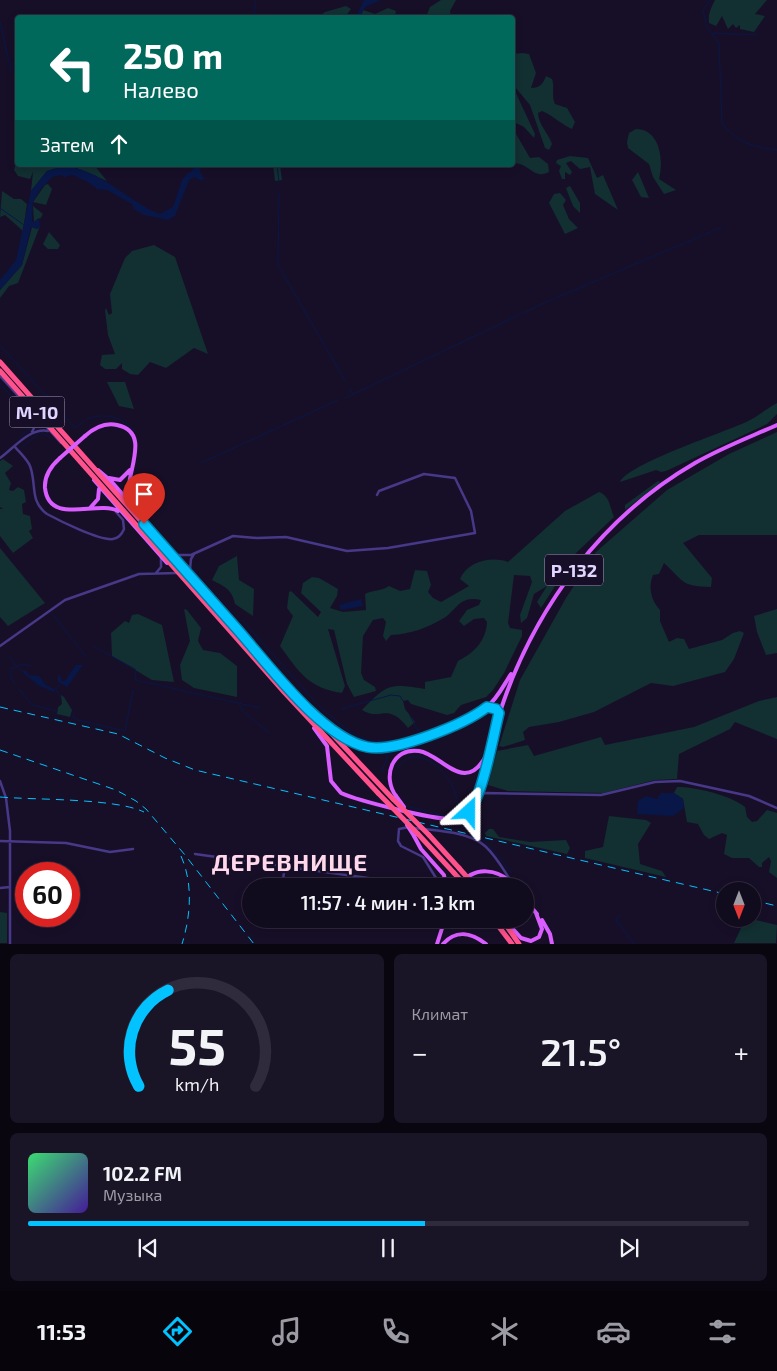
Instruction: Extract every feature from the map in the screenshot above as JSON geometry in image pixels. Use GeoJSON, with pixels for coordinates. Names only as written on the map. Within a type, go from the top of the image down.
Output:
{"type":"FeatureCollection","features":[{"type":"Feature","properties":{"kind":"highway","name":"М-10"},"geometry":{"type":"LineString","coordinates":[[0,362],[177,570],[378,793],[402,817],[416,835],[459,878]]}},
{"type":"Feature","properties":{"kind":"highway","name":"М-10"},"geometry":{"type":"LineString","coordinates":[[0,371],[73,454],[88,465],[155,537],[216,605],[305,710],[395,797],[468,878]]}},
{"type":"Feature","properties":{"kind":"highway"},"geometry":{"type":"LineString","coordinates":[[500,928],[512,944]]}},
{"type":"Feature","properties":{"kind":"highway"},"geometry":{"type":"LineString","coordinates":[[509,928],[519,944]]}},
{"type":"Feature","properties":{"kind":"main road"},"geometry":{"type":"LineString","coordinates":[[122,513],[113,509],[66,510],[57,506],[48,498],[45,488],[47,476],[51,468],[96,428],[105,425],[118,425],[125,428],[132,436],[136,446],[128,489],[132,506]]}},
{"type":"Feature","properties":{"kind":"main road","name":"Р-132"},"geometry":{"type":"LineString","coordinates":[[478,796],[499,713],[515,668],[535,629],[594,546],[623,516],[692,465],[777,425]]}},
{"type":"Feature","properties":{"kind":"main road"},"geometry":{"type":"LineString","coordinates":[[88,465],[107,477],[190,570],[216,605]]}},
{"type":"Feature","properties":{"kind":"main road"},"geometry":{"type":"LineString","coordinates":[[88,465],[98,487],[160,557],[177,570]]}},
{"type":"Feature","properties":{"kind":"main road"},"geometry":{"type":"LineString","coordinates":[[107,477],[120,480],[132,468]]}},
{"type":"Feature","properties":{"kind":"main road"},"geometry":{"type":"LineString","coordinates":[[90,508],[98,499],[98,487]]}},
{"type":"Feature","properties":{"kind":"main road"},"geometry":{"type":"LineString","coordinates":[[142,517],[155,537]]}},
{"type":"Feature","properties":{"kind":"main road"},"geometry":{"type":"LineString","coordinates":[[305,710],[345,738],[362,746],[380,749],[411,741],[470,717],[487,707],[499,694],[515,668]]}},
{"type":"Feature","properties":{"kind":"main road"},"geometry":{"type":"LineString","coordinates":[[487,707],[494,707],[499,713]]}},
{"type":"Feature","properties":{"kind":"main road"},"geometry":{"type":"LineString","coordinates":[[305,710],[326,746],[331,781],[342,793],[451,819],[468,813],[478,796]]}},
{"type":"Feature","properties":{"kind":"main road"},"geometry":{"type":"LineString","coordinates":[[395,797],[389,784],[389,770],[394,761],[404,753],[421,752],[449,769],[462,772],[470,771],[480,765],[490,748]]}},
{"type":"Feature","properties":{"kind":"main road"},"geometry":{"type":"LineString","coordinates":[[416,835],[421,849],[445,878]]}},
{"type":"Feature","properties":{"kind":"main road"},"geometry":{"type":"LineString","coordinates":[[467,878],[483,871],[497,873],[504,878]]}},
{"type":"Feature","properties":{"kind":"main road"},"geometry":{"type":"LineString","coordinates":[[534,910],[548,929],[552,944]]}},
{"type":"Feature","properties":{"kind":"main road"},"geometry":{"type":"LineString","coordinates":[[512,928],[521,938],[531,941],[538,938],[542,931],[536,912]]}},
{"type":"Feature","properties":{"kind":"main road"},"geometry":{"type":"LineString","coordinates":[[437,944],[442,928]]}},
{"type":"Feature","properties":{"kind":"main road"},"geometry":{"type":"LineString","coordinates":[[443,944],[451,936],[465,934],[474,936],[486,944]]}},
{"type":"Feature","properties":{"kind":"street"},"geometry":{"type":"LineString","coordinates":[[0,376],[49,432],[73,454]]}},
{"type":"Feature","properties":{"kind":"street"},"geometry":{"type":"LineString","coordinates":[[32,434],[36,427],[35,416]]}},
{"type":"Feature","properties":{"kind":"street"},"geometry":{"type":"LineString","coordinates":[[0,458],[32,434],[42,430],[49,432]]}},
{"type":"Feature","properties":{"kind":"street"},"geometry":{"type":"LineString","coordinates":[[15,447],[30,466],[34,497],[40,509],[47,514],[100,536],[112,539],[120,536],[124,526],[123,520],[113,509]]}},
{"type":"Feature","properties":{"kind":"street"},"geometry":{"type":"LineString","coordinates":[[176,555],[186,556],[195,553],[224,537],[233,536],[257,538],[286,537],[347,551],[388,548],[475,533],[471,511],[455,478],[424,474],[379,491],[377,495]]}},
{"type":"Feature","properties":{"kind":"street"},"geometry":{"type":"LineString","coordinates":[[190,570],[191,559],[195,553]]}},
{"type":"Feature","properties":{"kind":"street"},"geometry":{"type":"LineString","coordinates":[[154,574],[161,567],[160,557]]}},
{"type":"Feature","properties":{"kind":"street"},"geometry":{"type":"LineString","coordinates":[[0,646],[65,600],[139,574],[173,572],[182,575]]}},
{"type":"Feature","properties":{"kind":"street"},"geometry":{"type":"LineString","coordinates":[[0,781],[6,798],[10,841],[10,944]]}},
{"type":"Feature","properties":{"kind":"street"},"geometry":{"type":"LineString","coordinates":[[478,796],[485,794],[601,796],[655,782],[680,781],[749,796],[777,808]]}},
{"type":"Feature","properties":{"kind":"street"},"geometry":{"type":"LineString","coordinates":[[435,878],[423,857],[399,843],[397,835],[400,828],[405,826],[449,833],[479,842],[498,862],[509,878]]}},
{"type":"Feature","properties":{"kind":"street"},"geometry":{"type":"LineString","coordinates":[[0,841],[66,843],[110,852],[133,849]]}},
{"type":"Feature","properties":{"kind":"street"},"geometry":{"type":"LineString","coordinates":[[195,854],[370,878]]}},
{"type":"Feature","properties":{"kind":"street"},"geometry":{"type":"LineString","coordinates":[[283,878],[285,866]]}},
{"type":"Feature","properties":{"kind":"street"},"geometry":{"type":"LineString","coordinates":[[0,888],[10,887]]}},
{"type":"Feature","properties":{"kind":"green space"},"geometry":{"type":"Polygon","coordinates":[[[441,0],[456,0],[450,11],[451,15],[427,15],[430,7],[441,0]]]}},
{"type":"Feature","properties":{"kind":"green space"},"geometry":{"type":"Polygon","coordinates":[[[715,0],[767,0],[755,14],[765,16],[754,32],[740,29],[740,25],[736,28],[733,24],[728,29],[722,16],[716,26],[709,23],[710,11],[715,0]]]}},
{"type":"Feature","properties":{"kind":"green space"},"geometry":{"type":"Polygon","coordinates":[[[346,6],[351,9],[346,15],[321,15],[346,6]]]}},
{"type":"Feature","properties":{"kind":"green space"},"geometry":{"type":"Polygon","coordinates":[[[388,8],[396,11],[395,15],[361,15],[363,10],[375,14],[388,8]]]}},
{"type":"Feature","properties":{"kind":"green space"},"geometry":{"type":"Polygon","coordinates":[[[515,54],[529,54],[536,73],[531,88],[541,85],[546,76],[552,79],[555,104],[567,108],[575,122],[572,129],[542,111],[538,113],[538,117],[552,144],[549,150],[545,148],[530,105],[515,87],[515,54]]]}},
{"type":"Feature","properties":{"kind":"green space"},"geometry":{"type":"Polygon","coordinates":[[[515,91],[535,134],[534,138],[524,127],[516,123],[515,91]]]}},
{"type":"Feature","properties":{"kind":"green space"},"geometry":{"type":"Polygon","coordinates":[[[636,129],[644,130],[655,140],[661,163],[659,179],[676,190],[664,194],[653,177],[649,164],[628,148],[629,133],[636,129]]]}},
{"type":"Feature","properties":{"kind":"green space"},"geometry":{"type":"Polygon","coordinates":[[[515,132],[530,158],[539,157],[548,164],[549,172],[544,174],[535,173],[515,163],[515,132]]]}},
{"type":"Feature","properties":{"kind":"green space"},"geometry":{"type":"Polygon","coordinates":[[[570,156],[588,158],[597,178],[603,175],[618,210],[595,194],[590,167],[580,169],[571,161],[566,163],[572,172],[570,175],[565,172],[565,179],[562,179],[559,171],[561,166],[556,163],[557,160],[570,156]]]}},
{"type":"Feature","properties":{"kind":"green space"},"geometry":{"type":"Polygon","coordinates":[[[15,166],[67,167],[47,171],[31,191],[33,172],[30,179],[18,176],[14,170],[15,166]]]}},
{"type":"Feature","properties":{"kind":"green space"},"geometry":{"type":"Polygon","coordinates":[[[74,167],[96,167],[107,181],[74,167]]]}},
{"type":"Feature","properties":{"kind":"green space"},"geometry":{"type":"Polygon","coordinates":[[[273,167],[280,167],[282,180],[275,181],[273,167]]]}},
{"type":"Feature","properties":{"kind":"green space"},"geometry":{"type":"Polygon","coordinates":[[[638,172],[649,198],[641,197],[632,180],[638,172]]]}},
{"type":"Feature","properties":{"kind":"green space"},"geometry":{"type":"Polygon","coordinates":[[[48,184],[52,189],[46,205],[33,202],[45,185],[48,184]]]}},
{"type":"Feature","properties":{"kind":"green space"},"geometry":{"type":"Polygon","coordinates":[[[570,186],[580,203],[580,213],[573,206],[566,188],[570,186]]]}},
{"type":"Feature","properties":{"kind":"green space"},"geometry":{"type":"Polygon","coordinates":[[[2,191],[14,199],[21,199],[27,204],[23,231],[5,215],[0,217],[2,191]]]}},
{"type":"Feature","properties":{"kind":"green space"},"geometry":{"type":"Polygon","coordinates":[[[560,193],[566,200],[563,205],[569,219],[578,228],[565,234],[549,203],[554,194],[560,193]]]}},
{"type":"Feature","properties":{"kind":"green space"},"geometry":{"type":"Polygon","coordinates":[[[33,206],[43,214],[40,219],[34,222],[33,206]]]}},
{"type":"Feature","properties":{"kind":"green space"},"geometry":{"type":"Polygon","coordinates":[[[40,226],[18,283],[9,286],[0,298],[0,290],[22,265],[32,227],[37,229],[40,226]]]}},
{"type":"Feature","properties":{"kind":"green space"},"geometry":{"type":"Polygon","coordinates":[[[49,232],[60,245],[58,249],[48,249],[43,244],[49,232]]]}},
{"type":"Feature","properties":{"kind":"green space"},"geometry":{"type":"Polygon","coordinates":[[[154,245],[175,257],[208,354],[194,348],[166,368],[150,362],[138,375],[130,374],[122,369],[122,363],[116,369],[105,369],[100,365],[102,355],[115,354],[108,335],[105,310],[106,308],[109,315],[112,313],[110,294],[125,258],[132,251],[154,245]]]}},
{"type":"Feature","properties":{"kind":"green space"},"geometry":{"type":"Polygon","coordinates":[[[107,382],[125,382],[134,409],[119,406],[107,382]]]}},
{"type":"Feature","properties":{"kind":"green space"},"geometry":{"type":"Polygon","coordinates":[[[777,403],[777,414],[767,424],[666,471],[656,470],[620,482],[627,475],[657,458],[753,419],[777,403]]]}},
{"type":"Feature","properties":{"kind":"green space"},"geometry":{"type":"Polygon","coordinates":[[[777,432],[777,535],[699,535],[683,543],[712,578],[711,587],[694,586],[684,582],[664,563],[659,574],[653,575],[651,580],[651,594],[660,610],[660,621],[669,642],[677,638],[684,639],[689,649],[722,640],[733,633],[740,631],[744,633],[734,659],[725,672],[673,686],[651,683],[594,712],[559,722],[529,727],[523,732],[525,740],[503,747],[499,746],[520,680],[566,598],[596,552],[667,490],[729,454],[777,432]]]}},
{"type":"Feature","properties":{"kind":"green space"},"geometry":{"type":"Polygon","coordinates":[[[3,459],[13,466],[5,473],[11,483],[9,490],[13,491],[18,487],[24,490],[26,502],[22,504],[23,514],[30,516],[32,529],[29,531],[33,538],[13,553],[0,536],[0,509],[3,509],[0,507],[0,461],[3,459]]]}},
{"type":"Feature","properties":{"kind":"green space"},"geometry":{"type":"Polygon","coordinates":[[[658,481],[660,482],[657,485],[625,510],[625,505],[658,481]]]}},
{"type":"Feature","properties":{"kind":"green space"},"geometry":{"type":"Polygon","coordinates":[[[599,492],[608,499],[614,517],[576,553],[541,608],[537,602],[547,586],[534,594],[527,618],[521,623],[520,615],[532,582],[530,576],[514,575],[508,623],[510,628],[522,630],[522,636],[504,673],[493,690],[486,697],[461,705],[454,713],[447,715],[411,704],[408,700],[403,701],[405,709],[415,722],[408,728],[395,715],[374,714],[362,710],[383,690],[396,686],[425,689],[425,682],[451,677],[458,661],[474,650],[482,641],[487,622],[484,618],[474,619],[464,626],[459,621],[467,610],[479,605],[481,600],[463,601],[438,622],[412,632],[391,635],[386,641],[383,636],[386,622],[383,618],[373,620],[363,636],[361,673],[364,680],[375,687],[376,691],[354,697],[347,684],[334,630],[328,629],[345,686],[342,693],[330,691],[312,683],[299,671],[280,646],[293,616],[287,608],[289,592],[291,591],[318,617],[321,612],[301,593],[303,583],[312,577],[319,578],[338,589],[337,596],[330,608],[343,612],[366,610],[365,594],[389,586],[400,591],[410,589],[415,570],[427,571],[431,585],[428,592],[433,598],[441,602],[469,586],[460,579],[468,568],[487,560],[508,562],[565,511],[599,492]]]}},
{"type":"Feature","properties":{"kind":"green space"},"geometry":{"type":"Polygon","coordinates":[[[0,548],[45,603],[8,626],[0,617],[0,548]]]}},
{"type":"Feature","properties":{"kind":"green space"},"geometry":{"type":"Polygon","coordinates":[[[237,556],[239,580],[254,589],[253,616],[235,604],[232,595],[227,589],[212,580],[219,566],[237,556]]]}},
{"type":"Feature","properties":{"kind":"green space"},"geometry":{"type":"Polygon","coordinates":[[[184,609],[187,610],[201,628],[198,641],[203,650],[220,653],[237,666],[237,697],[194,688],[182,680],[180,665],[190,641],[184,609]]]}},
{"type":"Feature","properties":{"kind":"green space"},"geometry":{"type":"Polygon","coordinates":[[[777,609],[777,653],[766,655],[757,632],[754,616],[777,609]]]}},
{"type":"Feature","properties":{"kind":"green space"},"geometry":{"type":"Polygon","coordinates":[[[138,614],[162,625],[174,682],[152,680],[112,656],[111,633],[125,621],[129,623],[132,615],[138,614]]]}},
{"type":"Feature","properties":{"kind":"green space"},"geometry":{"type":"Polygon","coordinates":[[[61,695],[72,710],[70,717],[57,714],[58,707],[62,704],[61,695]]]}},
{"type":"Feature","properties":{"kind":"green space"},"geometry":{"type":"Polygon","coordinates":[[[777,697],[777,739],[735,722],[730,729],[679,754],[677,779],[655,780],[604,793],[508,791],[488,785],[497,751],[528,745],[534,756],[601,737],[605,745],[694,727],[759,701],[777,697]]]}},
{"type":"Feature","properties":{"kind":"green space"},"geometry":{"type":"Polygon","coordinates":[[[677,787],[703,790],[731,799],[745,807],[747,817],[752,822],[757,821],[767,810],[777,813],[777,878],[769,872],[771,861],[769,857],[762,863],[762,867],[759,867],[749,858],[732,858],[724,854],[727,835],[722,833],[709,839],[704,835],[698,824],[687,822],[683,799],[674,793],[677,787]]]}},
{"type":"Feature","properties":{"kind":"green space"},"geometry":{"type":"Polygon","coordinates":[[[609,816],[646,820],[651,823],[638,844],[640,864],[662,871],[666,877],[585,858],[585,851],[603,847],[609,816]]]}},
{"type":"Feature","properties":{"kind":"green space"},"geometry":{"type":"Polygon","coordinates":[[[489,829],[493,829],[499,837],[530,842],[566,840],[570,848],[567,854],[486,836],[485,833],[489,829]]]}},
{"type":"Feature","properties":{"kind":"green space"},"geometry":{"type":"Polygon","coordinates":[[[0,912],[7,913],[7,943],[0,943],[0,912]]]}},
{"type":"Feature","properties":{"kind":"green space"},"geometry":{"type":"Polygon","coordinates":[[[761,921],[777,925],[776,943],[734,943],[741,928],[761,928],[761,921]]]}},
{"type":"Feature","properties":{"kind":"water"},"geometry":{"type":"Polygon","coordinates":[[[364,0],[381,0],[365,7],[361,15],[357,15],[364,0]]]}},
{"type":"Feature","properties":{"kind":"water"},"geometry":{"type":"Polygon","coordinates":[[[62,167],[77,168],[105,181],[133,200],[160,214],[173,207],[182,180],[194,167],[200,167],[200,172],[204,178],[201,181],[195,177],[189,180],[175,216],[168,220],[144,215],[134,209],[132,204],[107,190],[97,189],[88,182],[73,175],[52,177],[39,191],[33,202],[32,221],[34,222],[39,218],[40,226],[38,229],[31,227],[22,265],[0,290],[0,280],[16,260],[31,191],[47,171],[62,167]]]}},
{"type":"Feature","properties":{"kind":"water"},"geometry":{"type":"Polygon","coordinates":[[[361,599],[363,606],[341,610],[339,605],[361,599]]]}},
{"type":"Feature","properties":{"kind":"water"},"geometry":{"type":"Polygon","coordinates":[[[76,665],[83,665],[67,687],[58,682],[58,676],[60,675],[62,681],[65,681],[76,665]]]}},
{"type":"Feature","properties":{"kind":"water"},"geometry":{"type":"Polygon","coordinates":[[[21,671],[26,671],[29,675],[39,676],[46,685],[54,689],[54,692],[38,685],[21,671]]]}},
{"type":"Feature","properties":{"kind":"water"},"geometry":{"type":"Polygon","coordinates":[[[661,793],[674,793],[683,799],[684,808],[673,816],[637,814],[638,801],[646,796],[657,799],[661,793]]]}},
{"type":"Feature","properties":{"kind":"waterway"},"geometry":{"type":"LineString","coordinates":[[254,15],[256,0]]}},
{"type":"Feature","properties":{"kind":"waterway"},"geometry":{"type":"LineString","coordinates":[[710,0],[703,10],[707,27],[719,43],[722,123],[728,130],[746,143],[777,150]]}},
{"type":"Feature","properties":{"kind":"waterway"},"geometry":{"type":"LineString","coordinates":[[0,22],[11,71]]}},
{"type":"Feature","properties":{"kind":"waterway"},"geometry":{"type":"LineString","coordinates":[[713,33],[757,35]]}},
{"type":"Feature","properties":{"kind":"waterway"},"geometry":{"type":"LineString","coordinates":[[277,167],[279,182]]}},
{"type":"Feature","properties":{"kind":"waterway"},"geometry":{"type":"LineString","coordinates":[[279,194],[278,265],[345,381]]}},
{"type":"Feature","properties":{"kind":"waterway"},"geometry":{"type":"LineString","coordinates":[[0,208],[24,225]]}},
{"type":"Feature","properties":{"kind":"waterway"},"geometry":{"type":"LineString","coordinates":[[345,398],[544,303],[722,227]]}},
{"type":"Feature","properties":{"kind":"waterway"},"geometry":{"type":"LineString","coordinates":[[0,345],[42,392],[58,403],[60,411],[75,428],[84,422]]}},
{"type":"Feature","properties":{"kind":"waterway"},"geometry":{"type":"LineString","coordinates":[[0,383],[16,402],[23,406],[29,418],[33,420],[32,426],[19,438]]}},
{"type":"Feature","properties":{"kind":"waterway"},"geometry":{"type":"LineString","coordinates":[[350,388],[353,394]]}},
{"type":"Feature","properties":{"kind":"waterway"},"geometry":{"type":"LineString","coordinates":[[201,463],[338,400]]}},
{"type":"Feature","properties":{"kind":"waterway"},"geometry":{"type":"LineString","coordinates":[[87,419],[100,416],[113,417],[125,422],[135,431]]}},
{"type":"Feature","properties":{"kind":"waterway"},"geometry":{"type":"LineString","coordinates":[[22,447],[41,432],[51,438]]}},
{"type":"Feature","properties":{"kind":"waterway"},"geometry":{"type":"LineString","coordinates":[[52,613],[86,657]]}},
{"type":"Feature","properties":{"kind":"waterway"},"geometry":{"type":"LineString","coordinates":[[242,620],[321,708],[355,736],[370,741],[400,740],[429,731],[474,712],[487,703]]}},
{"type":"Feature","properties":{"kind":"waterway"},"geometry":{"type":"LineString","coordinates":[[93,646],[135,669],[136,680],[260,708]]}},
{"type":"Feature","properties":{"kind":"waterway"},"geometry":{"type":"LineString","coordinates":[[10,657],[15,665]]}},
{"type":"Feature","properties":{"kind":"waterway"},"geometry":{"type":"LineString","coordinates":[[15,684],[11,677],[11,669],[22,664],[31,666]]}},
{"type":"Feature","properties":{"kind":"waterway"},"geometry":{"type":"LineString","coordinates":[[17,666],[21,671]]}},
{"type":"Feature","properties":{"kind":"waterway"},"geometry":{"type":"LineString","coordinates":[[56,689],[60,684]]}},
{"type":"Feature","properties":{"kind":"waterway"},"geometry":{"type":"LineString","coordinates":[[19,689],[32,705],[57,711]]}},
{"type":"Feature","properties":{"kind":"waterway"},"geometry":{"type":"LineString","coordinates":[[54,689],[56,689],[60,697]]}},
{"type":"Feature","properties":{"kind":"waterway"},"geometry":{"type":"LineString","coordinates":[[74,711],[73,718],[78,720],[125,731],[133,690]]}},
{"type":"Feature","properties":{"kind":"waterway"},"geometry":{"type":"LineString","coordinates":[[341,709],[391,695],[400,696],[403,701]]}},
{"type":"Feature","properties":{"kind":"waterway"},"geometry":{"type":"LineString","coordinates":[[239,704],[243,711],[269,733]]}},
{"type":"Feature","properties":{"kind":"waterway"},"geometry":{"type":"LineString","coordinates":[[386,755],[462,726],[486,713]]}},
{"type":"Feature","properties":{"kind":"waterway"},"geometry":{"type":"LineString","coordinates":[[410,716],[419,732]]}},
{"type":"Feature","properties":{"kind":"waterway"},"geometry":{"type":"LineString","coordinates":[[382,771],[388,755]]}},
{"type":"Feature","properties":{"kind":"waterway"},"geometry":{"type":"LineString","coordinates":[[398,768],[404,760],[412,757],[428,760],[449,780],[456,794],[461,814]]}},
{"type":"Feature","properties":{"kind":"waterway"},"geometry":{"type":"LineString","coordinates":[[406,806],[449,816],[457,814],[464,810],[470,801],[481,769]]}},
{"type":"Feature","properties":{"kind":"waterway"},"geometry":{"type":"LineString","coordinates":[[376,798],[382,800]]}},
{"type":"Feature","properties":{"kind":"waterway"},"geometry":{"type":"LineString","coordinates":[[401,823],[406,824]]}},
{"type":"Feature","properties":{"kind":"waterway"},"geometry":{"type":"LineString","coordinates":[[425,827],[450,831]]}},
{"type":"Feature","properties":{"kind":"waterway"},"geometry":{"type":"LineString","coordinates":[[469,836],[485,841],[512,873]]}},
{"type":"Feature","properties":{"kind":"waterway"},"geometry":{"type":"LineString","coordinates":[[616,922],[617,918],[621,915]]}},
{"type":"Feature","properties":{"kind":"waterway"},"geometry":{"type":"LineString","coordinates":[[615,922],[619,923],[634,944]]}},
{"type":"Feature","properties":{"kind":"railway"},"geometry":{"type":"LineString","coordinates":[[0,707],[118,734],[165,758],[195,770],[716,892]]}},
{"type":"Feature","properties":{"kind":"railway"},"geometry":{"type":"LineString","coordinates":[[0,750],[116,790],[136,801],[146,809],[185,855],[254,944]]}},
{"type":"Feature","properties":{"kind":"railway"},"geometry":{"type":"LineString","coordinates":[[0,797],[95,802],[131,807],[144,812]]}},
{"type":"Feature","properties":{"kind":"railway"},"geometry":{"type":"LineString","coordinates":[[181,856],[189,888],[189,911],[182,944]]}},
{"type":"Feature","properties":{"kind":"railway"},"geometry":{"type":"LineString","coordinates":[[761,902],[777,906]]}},
{"type":"Feature","properties":{"kind":"district","name":"ДЕРЕВНИЩЕ"},"geometry":{"type":"Point","coordinates":[290,861]}},
{"type":"Feature","properties":{"kind":"route"},"geometry":{"type":"LineString","coordinates":[[144,524],[289,688],[308,708],[336,732],[349,740],[371,748],[385,749],[403,745],[477,714],[487,707],[494,707],[499,713],[478,796],[469,812]]}}]}
